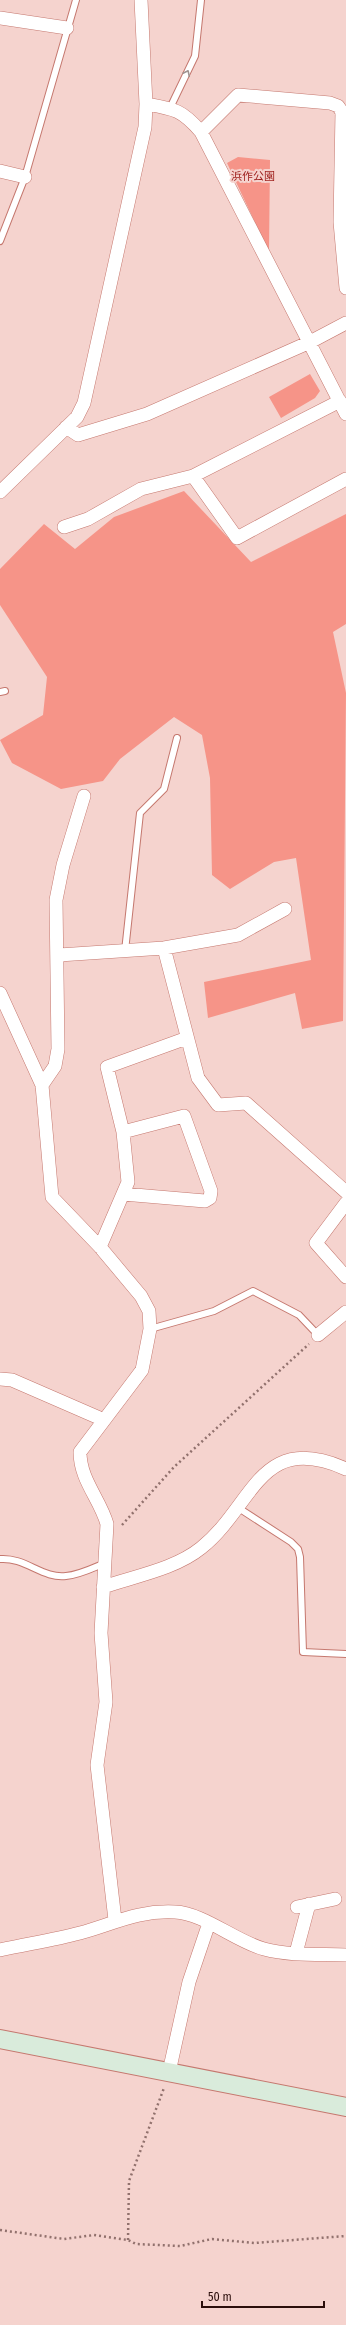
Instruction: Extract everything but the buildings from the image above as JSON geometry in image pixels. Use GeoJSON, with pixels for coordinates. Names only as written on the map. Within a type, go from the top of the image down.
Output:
{"type":"FeatureCollection","features":[{"type":"Feature","properties":{"kind":"street"},"geometry":{"type":"LineString","coordinates":[[0,492],[77,417],[84,402],[145,127],[146,104],[142,0]]}},
{"type":"Feature","properties":{"kind":"street"},"geometry":{"type":"LineString","coordinates":[[0,18],[67,28]]}},
{"type":"Feature","properties":{"kind":"street"},"geometry":{"type":"LineString","coordinates":[[202,132],[238,96],[330,103],[338,106],[342,112],[340,222],[346,288]]}},
{"type":"Feature","properties":{"kind":"street"},"geometry":{"type":"LineString","coordinates":[[146,104],[170,108],[186,115],[202,132],[346,414]]}},
{"type":"Feature","properties":{"kind":"street"},"geometry":{"type":"LineString","coordinates":[[0,171],[25,177]]}},
{"type":"Feature","properties":{"kind":"street"},"geometry":{"type":"LineString","coordinates":[[66,427],[78,435],[147,414],[310,342],[346,323]]}},
{"type":"Feature","properties":{"kind":"street"},"geometry":{"type":"LineString","coordinates":[[64,527],[88,519],[141,489],[193,476],[340,401]]}},
{"type":"Feature","properties":{"kind":"street"},"geometry":{"type":"LineString","coordinates":[[193,476],[237,538],[346,479]]}},
{"type":"Feature","properties":{"kind":"street"},"geometry":{"type":"LineString","coordinates":[[42,1085],[55,1066],[58,1049],[59,955],[56,900],[63,865],[84,796]]}},
{"type":"Feature","properties":{"kind":"street"},"geometry":{"type":"LineString","coordinates":[[59,955],[164,948],[238,935],[285,908]]}},
{"type":"Feature","properties":{"kind":"street"},"geometry":{"type":"LineString","coordinates":[[164,948],[198,1078],[218,1105],[246,1103],[346,1192]]}},
{"type":"Feature","properties":{"kind":"street"},"geometry":{"type":"LineString","coordinates":[[0,993],[4,1010],[42,1085],[52,1196],[100,1247],[141,1296],[149,1311],[150,1329],[142,1370],[80,1452],[80,1463],[86,1481],[104,1511],[107,1524],[101,1633],[106,1702],[96,1765],[116,1920]]}},
{"type":"Feature","properties":{"kind":"street"},"geometry":{"type":"LineString","coordinates":[[100,1247],[128,1182],[122,1132],[107,1067],[187,1038]]}},
{"type":"Feature","properties":{"kind":"street"},"geometry":{"type":"LineString","coordinates":[[122,1132],[184,1116],[211,1191],[210,1198],[205,1201],[123,1194]]}},
{"type":"Feature","properties":{"kind":"street"},"geometry":{"type":"LineString","coordinates":[[346,1203],[316,1243],[346,1277]]}},
{"type":"Feature","properties":{"kind":"street"},"geometry":{"type":"LineString","coordinates":[[318,1335],[341,1325],[346,1312]]}},
{"type":"Feature","properties":{"kind":"street"},"geometry":{"type":"LineString","coordinates":[[0,1379],[12,1380],[104,1420]]}},
{"type":"Feature","properties":{"kind":"street"},"geometry":{"type":"LineString","coordinates":[[103,1587],[175,1563],[201,1548],[265,1472],[281,1462],[301,1459],[328,1461],[346,1469]]}},
{"type":"Feature","properties":{"kind":"street"},"geometry":{"type":"LineString","coordinates":[[296,1953],[303,1906],[335,1899]]}},
{"type":"Feature","properties":{"kind":"street"},"geometry":{"type":"LineString","coordinates":[[0,1950],[81,1933],[116,1920],[154,1912],[176,1912],[209,1923],[264,1949],[296,1953],[346,1955]]}},
{"type":"Feature","properties":{"kind":"street"},"geometry":{"type":"LineString","coordinates":[[169,2072],[189,1982],[209,1923]]}},
{"type":"Feature","properties":{"kind":"street"},"geometry":{"type":"LineString","coordinates":[[0,2039],[346,2107]]}},
{"type":"Feature","properties":{"kind":"lane"},"geometry":{"type":"LineString","coordinates":[[0,241],[25,177],[76,0]]}},
{"type":"Feature","properties":{"kind":"lane"},"geometry":{"type":"LineString","coordinates":[[170,108],[195,56],[201,0]]}},
{"type":"Feature","properties":{"kind":"lane"},"geometry":{"type":"LineString","coordinates":[[125,951],[140,813],[164,789],[177,738]]}},
{"type":"Feature","properties":{"kind":"lane"},"geometry":{"type":"LineString","coordinates":[[150,1329],[214,1311],[253,1291],[299,1315],[318,1335]]}},
{"type":"Feature","properties":{"kind":"lane"},"geometry":{"type":"LineString","coordinates":[[237,1507],[291,1542],[298,1549],[300,1557],[303,1652],[346,1654]]}},
{"type":"Feature","properties":{"kind":"lane"},"geometry":{"type":"LineString","coordinates":[[0,1559],[17,1559],[50,1574],[65,1576],[105,1563]]}},
{"type":"Feature","properties":{"kind":"path"},"geometry":{"type":"LineString","coordinates":[[107,1542],[174,1467],[318,1335]]}},
{"type":"Feature","properties":{"kind":"path"},"geometry":{"type":"LineString","coordinates":[[128,2240],[129,2181],[163,2095],[169,2072]]}},
{"type":"Feature","properties":{"kind":"path"},"geometry":{"type":"LineString","coordinates":[[0,2230],[64,2239],[94,2235],[128,2240],[136,2244],[180,2246],[212,2239],[254,2243],[346,2236]]}},
{"type":"Feature","properties":{"kind":"green space","name":"浜作公園"},"geometry":{"type":"Polygon","coordinates":[[[238,157],[270,160],[269,252],[227,163],[238,157]]]}},
{"type":"Feature","properties":{"kind":"green space"},"geometry":{"type":"Polygon","coordinates":[[[310,374],[320,391],[315,398],[281,418],[269,397],[310,374]]]}},
{"type":"Feature","properties":{"kind":"green space"},"geometry":{"type":"Polygon","coordinates":[[[184,491],[251,562],[346,514],[346,624],[333,632],[346,693],[343,1021],[302,1029],[295,993],[208,1018],[204,982],[311,960],[296,858],[274,862],[230,889],[212,875],[210,778],[202,735],[174,717],[120,759],[103,781],[61,789],[12,763],[0,740],[43,715],[47,677],[0,605],[0,569],[44,524],[75,549],[114,517],[184,491]]]}}]}
